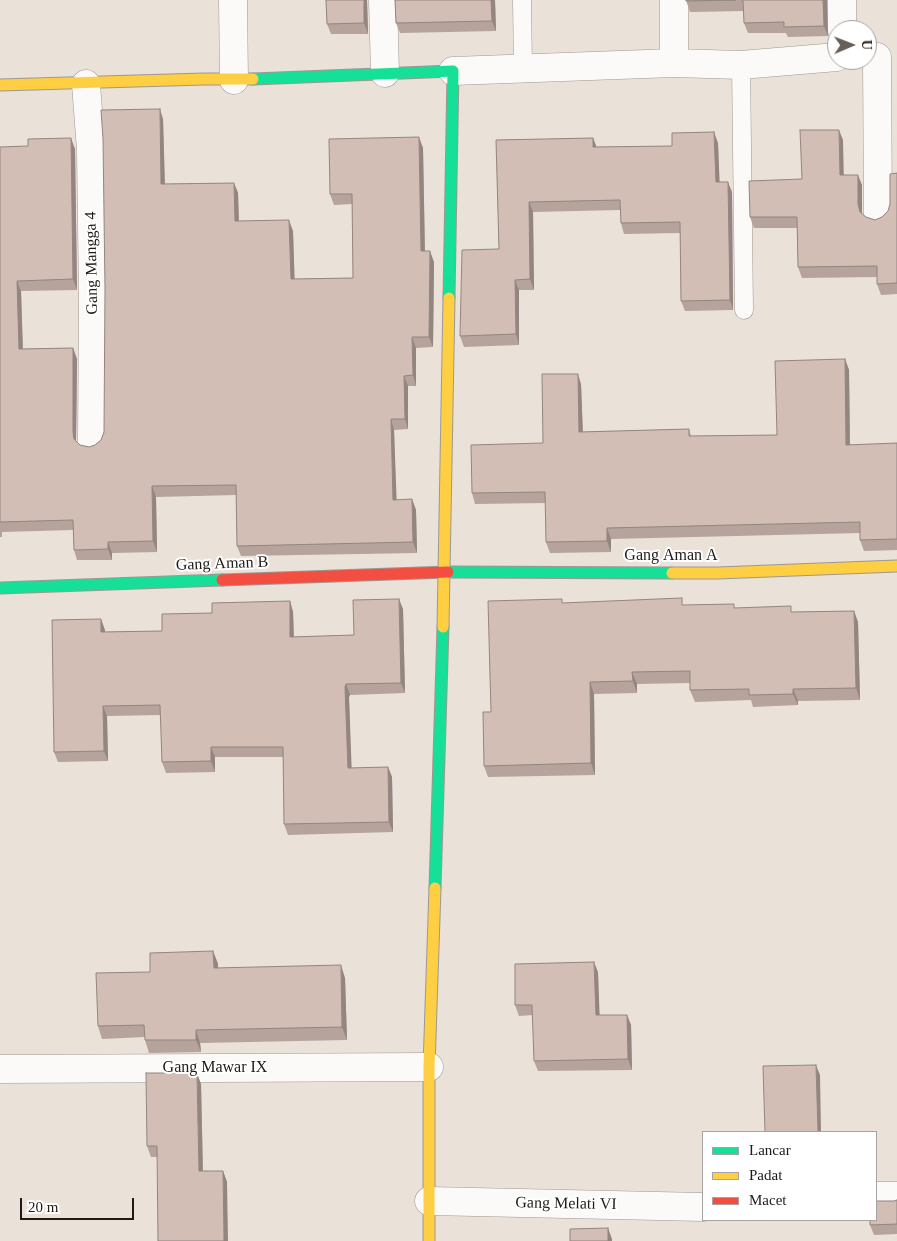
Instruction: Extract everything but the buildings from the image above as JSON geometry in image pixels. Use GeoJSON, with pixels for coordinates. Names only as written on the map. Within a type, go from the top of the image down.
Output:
{"type":"FeatureCollection","features":[{"type":"Feature","properties":{"kind":"street"},"geometry":{"type":"LineString","coordinates":[[233,0],[234,80]]}},
{"type":"Feature","properties":{"kind":"street"},"geometry":{"type":"LineString","coordinates":[[383,0],[385,73]]}},
{"type":"Feature","properties":{"kind":"street"},"geometry":{"type":"LineString","coordinates":[[674,0],[674,63]]}},
{"type":"Feature","properties":{"kind":"street"},"geometry":{"type":"LineString","coordinates":[[842,0],[842,20]]}},
{"type":"Feature","properties":{"kind":"street"},"geometry":{"type":"LineString","coordinates":[[878,215],[880,57]]}},
{"type":"Feature","properties":{"kind":"street"},"geometry":{"type":"LineString","coordinates":[[0,85],[86,84],[204,79],[234,80],[674,63],[741,65],[827,59]]}},
{"type":"Feature","properties":{"kind":"street"},"geometry":{"type":"LineString","coordinates":[[429,1241],[429,1067],[445,572],[453,71]]}},
{"type":"Feature","properties":{"kind":"street","name":"Gang Mangga 4"},"geometry":{"type":"LineString","coordinates":[[86,84],[91,150],[92,200],[92,442]]}},
{"type":"Feature","properties":{"kind":"street","name":"Gang Aman A"},"geometry":{"type":"LineString","coordinates":[[445,572],[718,573],[897,566]]}},
{"type":"Feature","properties":{"kind":"street","name":"Gang Aman B"},"geometry":{"type":"LineString","coordinates":[[0,588],[445,572]]}},
{"type":"Feature","properties":{"kind":"street","name":"Gang Mawar IX"},"geometry":{"type":"LineString","coordinates":[[0,1069],[429,1067]]}},
{"type":"Feature","properties":{"kind":"street"},"geometry":{"type":"LineString","coordinates":[[877,1196],[897,1196]]}},
{"type":"Feature","properties":{"kind":"street","name":"Gang Melati VI"},"geometry":{"type":"LineString","coordinates":[[429,1202],[702,1207]]}},
{"type":"Feature","properties":{"kind":"lane"},"geometry":{"type":"LineString","coordinates":[[522,0],[524,68]]}},
{"type":"Feature","properties":{"kind":"lane"},"geometry":{"type":"LineString","coordinates":[[741,65],[744,310]]}},
{"type":"Feature","properties":{"kind":"traffic: fast"},"geometry":{"type":"LineString","coordinates":[[253,79],[453,71],[449,298]]}},
{"type":"Feature","properties":{"kind":"traffic: fast"},"geometry":{"type":"LineString","coordinates":[[448,572],[672,573]]}},
{"type":"Feature","properties":{"kind":"traffic: fast"},"geometry":{"type":"LineString","coordinates":[[0,588],[222,580]]}},
{"type":"Feature","properties":{"kind":"traffic: fast"},"geometry":{"type":"LineString","coordinates":[[435,888],[443,627]]}},
{"type":"Feature","properties":{"kind":"traffic: slow"},"geometry":{"type":"LineString","coordinates":[[0,85],[253,79]]}},
{"type":"Feature","properties":{"kind":"traffic: slow"},"geometry":{"type":"LineString","coordinates":[[443,627],[449,298]]}},
{"type":"Feature","properties":{"kind":"traffic: slow"},"geometry":{"type":"LineString","coordinates":[[672,573],[897,566]]}},
{"type":"Feature","properties":{"kind":"traffic: slow"},"geometry":{"type":"LineString","coordinates":[[429,1241],[429,1067],[435,888]]}},
{"type":"Feature","properties":{"kind":"traffic: jam"},"geometry":{"type":"LineString","coordinates":[[222,580],[448,572]]}}]}
